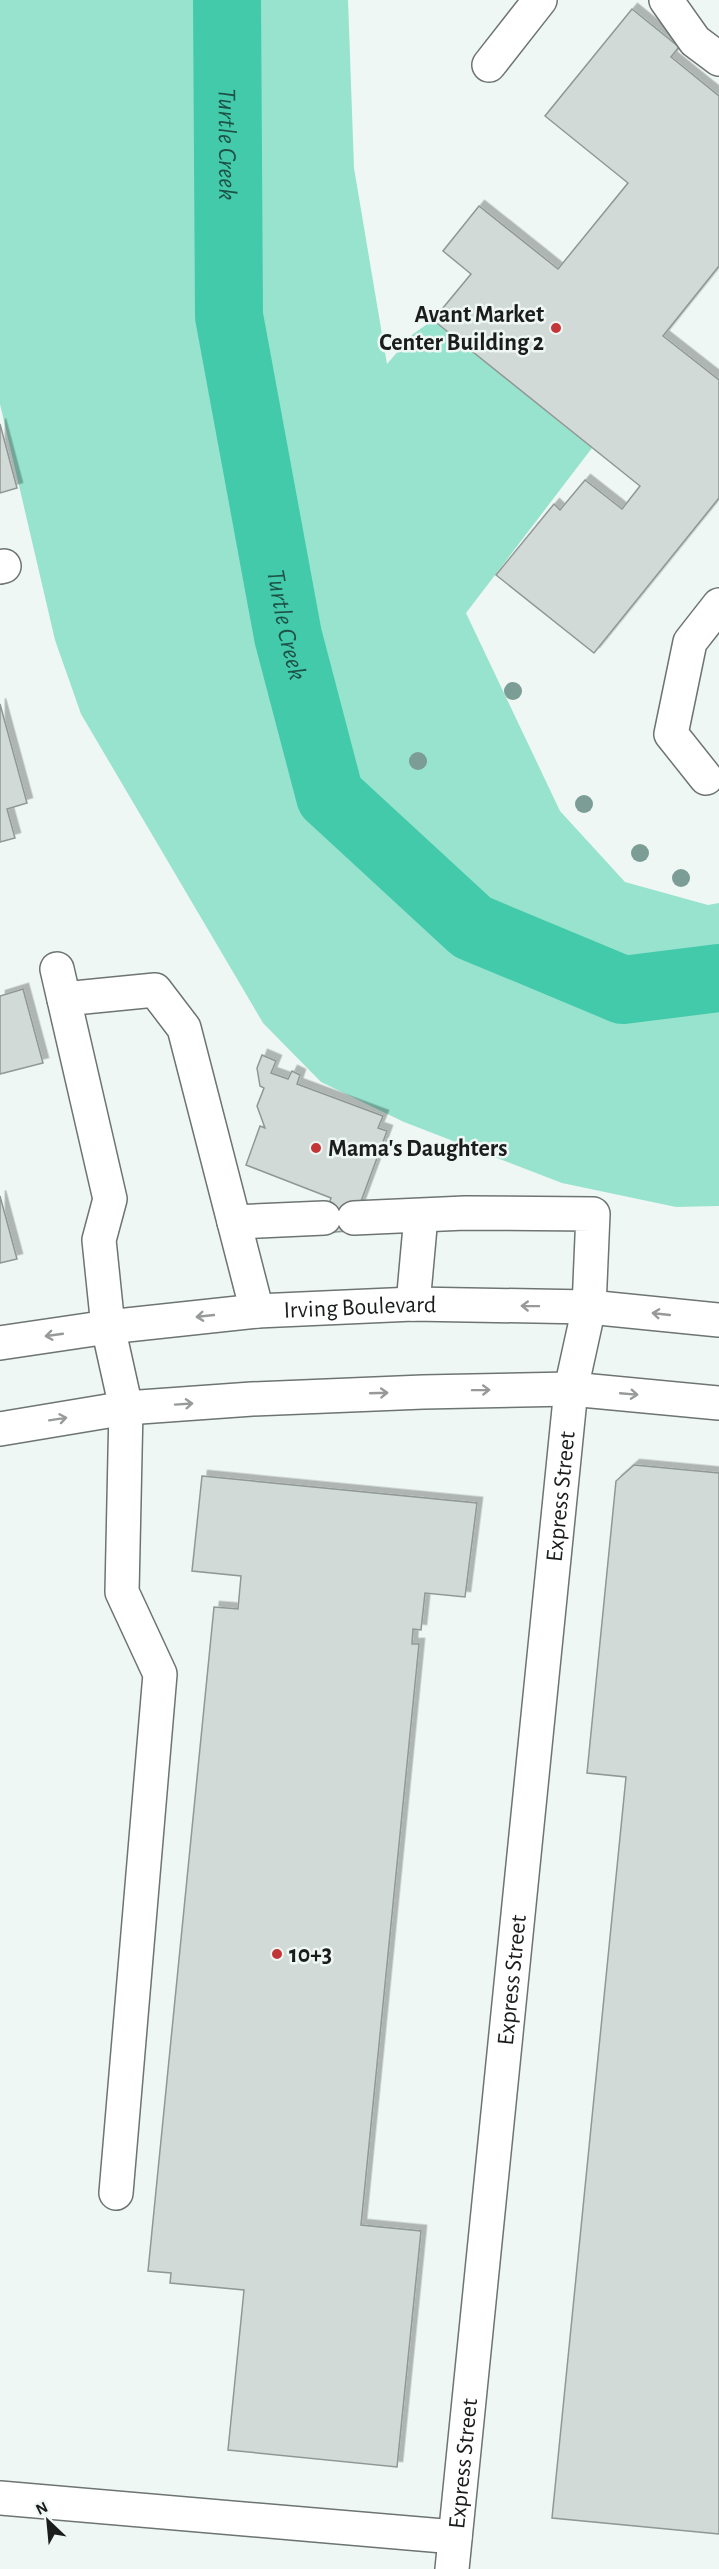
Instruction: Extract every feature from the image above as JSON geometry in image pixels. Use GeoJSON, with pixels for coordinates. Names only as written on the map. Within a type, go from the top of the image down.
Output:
{"type":"FeatureCollection","features":[{"type":"Feature","properties":{"kind":"main road"},"geometry":{"type":"LineString","coordinates":[[489,65],[540,0]]}},
{"type":"Feature","properties":{"kind":"main road"},"geometry":{"type":"LineString","coordinates":[[666,0],[695,41],[719,59]]}},
{"type":"Feature","properties":{"kind":"main road"},"geometry":{"type":"LineString","coordinates":[[706,778],[670,734],[690,642],[719,605]]}},
{"type":"Feature","properties":{"kind":"main road"},"geometry":{"type":"LineString","coordinates":[[116,2193],[160,1674],[122,1592],[126,1408],[108,1327],[99,1240],[110,1199],[61,984],[155,990],[184,1028],[257,1311]]}},
{"type":"Feature","properties":{"kind":"main road","name":"Express Street"},"geometry":{"type":"LineString","coordinates":[[421,1216],[465,1213],[593,1214],[589,1306],[571,1389],[454,2553]]}},
{"type":"Feature","properties":{"kind":"main road"},"geometry":{"type":"LineString","coordinates":[[234,1222],[421,1216],[413,1304]]}},
{"type":"Feature","properties":{"kind":"main road","name":"Irving Boulevard"},"geometry":{"type":"LineString","coordinates":[[0,1343],[108,1327],[257,1311],[413,1304],[589,1306],[719,1320]]}},
{"type":"Feature","properties":{"kind":"main road"},"geometry":{"type":"LineString","coordinates":[[0,1429],[126,1408],[252,1399],[571,1389],[719,1403]]}},
{"type":"Feature","properties":{"kind":"main road"},"geometry":{"type":"LineString","coordinates":[[0,2498],[454,2553]]}},
{"type":"Feature","properties":{"kind":"green space"},"geometry":{"type":"Polygon","coordinates":[[[0,0],[348,0],[354,168],[387,364],[413,334],[433,320],[592,448],[466,613],[560,811],[625,882],[708,905],[719,903],[719,1206],[676,1207],[562,1183],[404,1122],[321,1082],[263,1023],[81,714],[55,640],[0,404],[0,0]]]}},
{"type":"Feature","properties":{"kind":"building","name":"Avant Market Center Building 2"},"geometry":{"type":"Polygon","coordinates":[[[632,9],[679,47],[671,57],[719,96],[719,266],[663,336],[719,380],[719,498],[594,653],[496,575],[554,504],[560,510],[585,480],[622,509],[640,486],[433,320],[471,274],[443,251],[479,206],[558,269],[628,183],[545,116],[632,9]]]}},
{"type":"Feature","properties":{"kind":"building"},"geometry":{"type":"Polygon","coordinates":[[[0,424],[17,488],[0,493],[0,424]]]}},
{"type":"Feature","properties":{"kind":"building"},"geometry":{"type":"Polygon","coordinates":[[[0,704],[27,803],[7,809],[15,838],[0,842],[0,704]]]}},
{"type":"Feature","properties":{"kind":"building"},"geometry":{"type":"Polygon","coordinates":[[[23,989],[43,1063],[0,1074],[0,996],[23,989]]]}},
{"type":"Feature","properties":{"kind":"building","name":"Mama's Daughters"},"geometry":{"type":"Polygon","coordinates":[[[262,1055],[276,1061],[271,1073],[288,1079],[292,1071],[300,1075],[297,1084],[383,1116],[378,1128],[387,1131],[350,1231],[319,1233],[331,1198],[246,1165],[260,1126],[265,1128],[257,1106],[264,1088],[260,1086],[257,1068],[262,1055]]]}},
{"type":"Feature","properties":{"kind":"building"},"geometry":{"type":"Polygon","coordinates":[[[0,1196],[17,1259],[0,1263],[0,1196]]]}},
{"type":"Feature","properties":{"kind":"building"},"geometry":{"type":"Polygon","coordinates":[[[634,1465],[719,1473],[719,2534],[552,2518],[626,1777],[587,1773],[616,1481],[634,1465]]]}},
{"type":"Feature","properties":{"kind":"building"},"geometry":{"type":"Polygon","coordinates":[[[202,1476],[477,1503],[465,1597],[425,1593],[421,1630],[413,1629],[412,1644],[419,1644],[361,2225],[421,2231],[397,2467],[228,2450],[244,2290],[170,2283],[171,2273],[148,2271],[214,1607],[238,1609],[241,1576],[192,1571],[202,1476]]]}},
{"type":"Feature","properties":{"kind":"waterway","name":"Turtle Creek"},"geometry":{"type":"LineString","coordinates":[[227,0],[229,316],[288,636],[330,796],[472,927],[623,990],[719,978]]}},
{"type":"Feature","properties":{"kind":"place","name":"Avant Market Center Building 2"},"geometry":{"type":"Point","coordinates":[556,328]}},
{"type":"Feature","properties":{"kind":"place","name":"Mama's Daughters"},"geometry":{"type":"Point","coordinates":[316,1148]}},
{"type":"Feature","properties":{"kind":"place","name":"10+3"},"geometry":{"type":"Point","coordinates":[277,1954]}}]}
